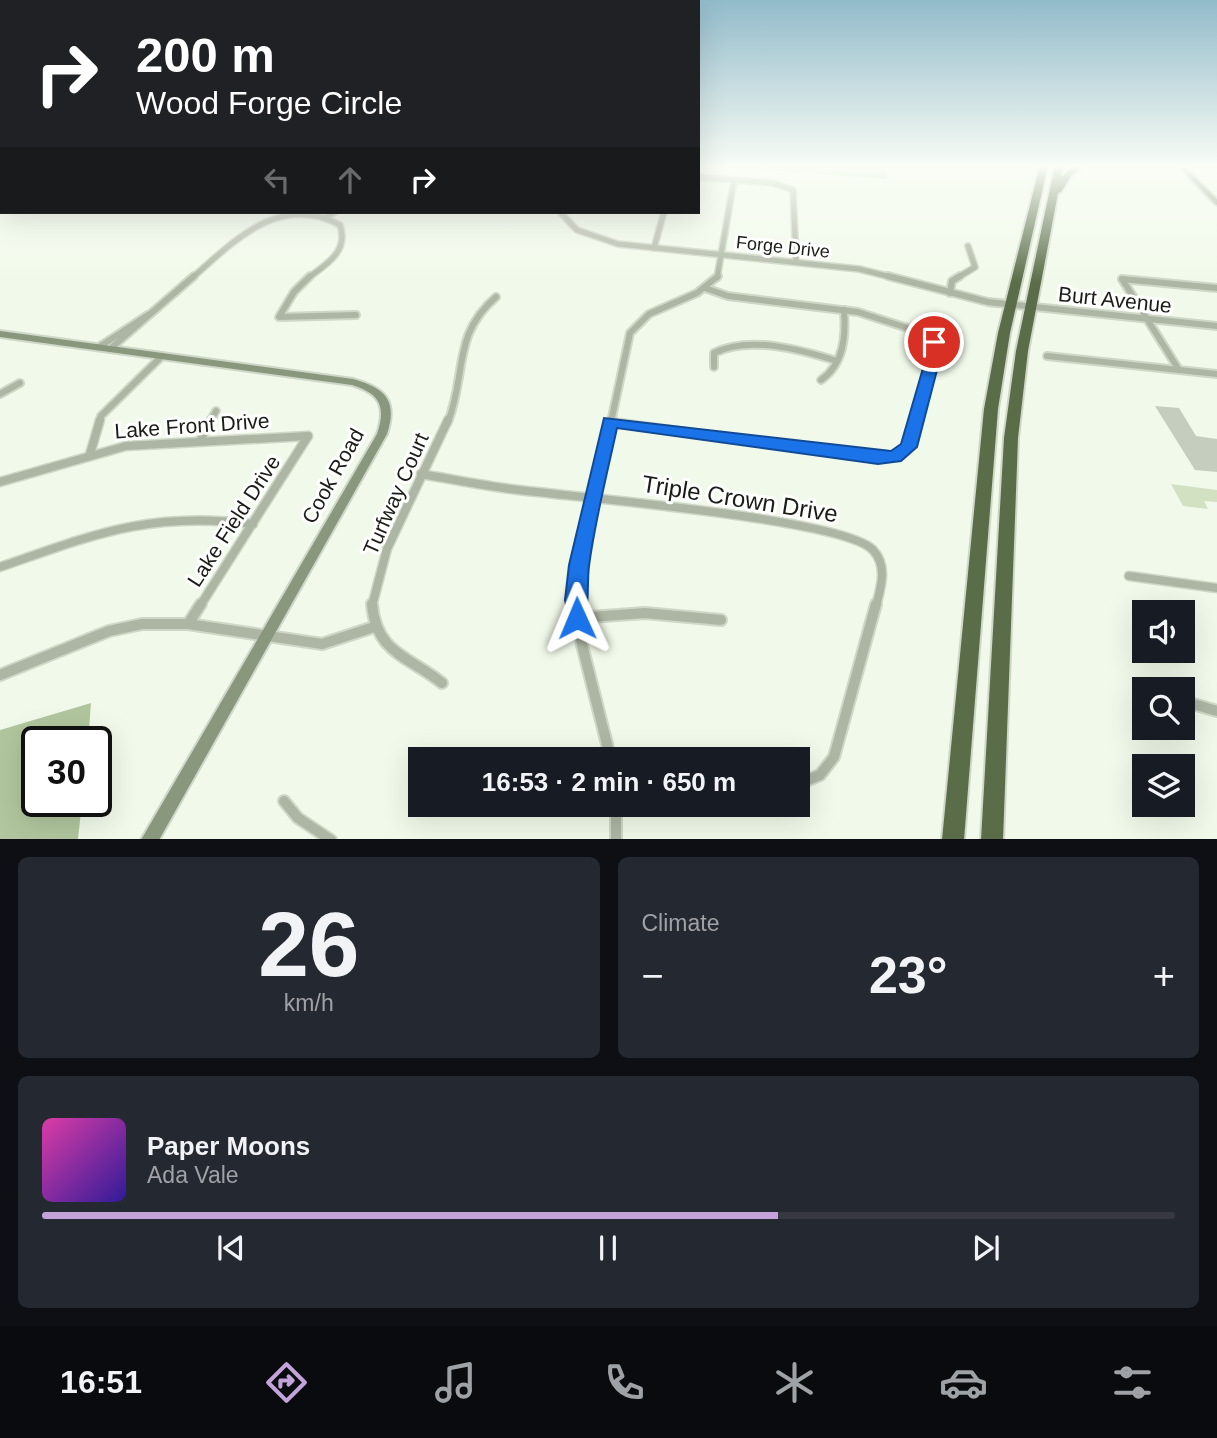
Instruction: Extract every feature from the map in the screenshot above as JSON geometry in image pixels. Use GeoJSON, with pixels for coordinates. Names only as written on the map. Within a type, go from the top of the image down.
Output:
{"type":"FeatureCollection","features":[{"type":"Feature","properties":{"kind":"highway"},"geometry":{"type":"LineString","coordinates":[[1033,212],[1034,204]]}},
{"type":"Feature","properties":{"kind":"highway"},"geometry":{"type":"LineString","coordinates":[[953,839],[984,470],[996,373],[1035,204]]}},
{"type":"Feature","properties":{"kind":"highway"},"geometry":{"type":"LineString","coordinates":[[992,839],[1008,483],[1017,383],[1051,204]]}},
{"type":"Feature","properties":{"kind":"street"},"geometry":{"type":"LineString","coordinates":[[608,747],[577,618],[575,588],[610,422],[631,331],[649,312],[705,288],[718,276],[724,255],[731,204]]}},
{"type":"Feature","properties":{"kind":"street"},"geometry":{"type":"LineString","coordinates":[[794,204],[796,262]]}},
{"type":"Feature","properties":{"kind":"street"},"geometry":{"type":"LineString","coordinates":[[326,217],[331,214]]}},
{"type":"Feature","properties":{"kind":"street","name":"Forge Drive"},"geometry":{"type":"LineString","coordinates":[[562,214],[572,227],[590,236],[654,248],[867,270],[950,293],[1010,305]]}},
{"type":"Feature","properties":{"kind":"street"},"geometry":{"type":"LineString","coordinates":[[654,248],[663,214]]}},
{"type":"Feature","properties":{"kind":"street"},"geometry":{"type":"LineString","coordinates":[[110,349],[241,234],[254,225],[288,216],[326,217],[340,225],[342,243],[330,262],[299,286],[279,317],[356,315]]}},
{"type":"Feature","properties":{"kind":"street"},"geometry":{"type":"LineString","coordinates":[[950,293],[955,278],[974,269],[968,246]]}},
{"type":"Feature","properties":{"kind":"street"},"geometry":{"type":"LineString","coordinates":[[1179,370],[1122,279],[1217,288]]}},
{"type":"Feature","properties":{"kind":"street"},"geometry":{"type":"LineString","coordinates":[[610,422],[878,458],[899,455],[908,447],[935,351],[934,342],[913,328],[844,310],[728,296],[705,288]]}},
{"type":"Feature","properties":{"kind":"street","name":"Turfway Court"},"geometry":{"type":"LineString","coordinates":[[374,627],[372,604],[377,580],[421,474],[454,408],[470,326],[478,313],[496,297]]}},
{"type":"Feature","properties":{"kind":"street","name":"Burt Avenue"},"geometry":{"type":"LineString","coordinates":[[1010,305],[1217,326]]}},
{"type":"Feature","properties":{"kind":"street"},"geometry":{"type":"LineString","coordinates":[[821,380],[830,374],[837,361],[846,333],[844,310]]}},
{"type":"Feature","properties":{"kind":"street"},"geometry":{"type":"LineString","coordinates":[[99,347],[136,320],[152,314]]}},
{"type":"Feature","properties":{"kind":"street","name":"Cook Road"},"geometry":{"type":"LineString","coordinates":[[0,334],[353,382],[376,389],[386,402],[387,414],[382,433],[149,839]]}},
{"type":"Feature","properties":{"kind":"street"},"geometry":{"type":"LineString","coordinates":[[714,367],[712,362],[715,353],[731,345],[797,352],[837,361]]}},
{"type":"Feature","properties":{"kind":"street"},"geometry":{"type":"LineString","coordinates":[[90,454],[101,416],[162,356]]}},
{"type":"Feature","properties":{"kind":"street"},"geometry":{"type":"LineString","coordinates":[[1047,356],[1217,374]]}},
{"type":"Feature","properties":{"kind":"street"},"geometry":{"type":"LineString","coordinates":[[0,394],[20,383]]}},
{"type":"Feature","properties":{"kind":"street"},"geometry":{"type":"LineString","coordinates":[[200,441],[216,411]]}},
{"type":"Feature","properties":{"kind":"street","name":"Lake Front Drive"},"geometry":{"type":"LineString","coordinates":[[0,482],[90,454],[148,443],[308,436]]}},
{"type":"Feature","properties":{"kind":"street","name":"Lake Field Drive"},"geometry":{"type":"LineString","coordinates":[[188,624],[308,436]]}},
{"type":"Feature","properties":{"kind":"street","name":"Triple Crown Drive"},"geometry":{"type":"LineString","coordinates":[[421,474],[593,499],[724,514],[837,533],[862,542],[877,555],[882,566],[882,583],[840,743],[825,770],[810,780]]}},
{"type":"Feature","properties":{"kind":"street"},"geometry":{"type":"LineString","coordinates":[[0,567],[109,530],[145,522],[178,519],[253,524]]}},
{"type":"Feature","properties":{"kind":"street"},"geometry":{"type":"LineString","coordinates":[[1129,576],[1217,588]]}},
{"type":"Feature","properties":{"kind":"street"},"geometry":{"type":"LineString","coordinates":[[577,618],[645,613],[721,620]]}},
{"type":"Feature","properties":{"kind":"street"},"geometry":{"type":"LineString","coordinates":[[0,674],[128,626],[188,624],[322,644],[374,627],[389,648],[426,668],[442,683]]}},
{"type":"Feature","properties":{"kind":"street"},"geometry":{"type":"LineString","coordinates":[[1195,705],[1217,711]]}},
{"type":"Feature","properties":{"kind":"street"},"geometry":{"type":"LineString","coordinates":[[284,801],[298,818],[331,839]]}},
{"type":"Feature","properties":{"kind":"street"},"geometry":{"type":"LineString","coordinates":[[616,817],[616,839]]}},
{"type":"Feature","properties":{"kind":"shaded area"},"geometry":{"type":"Polygon","coordinates":[[[1171,484],[1217,490],[1217,502],[1204,501],[1208,509],[1183,506],[1171,484]]]}},
{"type":"Feature","properties":{"kind":"shaded area"},"geometry":{"type":"Polygon","coordinates":[[[91,703],[89,726],[21,726],[21,817],[80,817],[78,839],[0,839],[0,730],[91,703]]]}},
{"type":"Feature","properties":{"kind":"building"},"geometry":{"type":"Polygon","coordinates":[[[1155,406],[1179,408],[1196,436],[1217,439],[1217,472],[1195,470],[1155,406]]]}},
{"type":"Feature","properties":{"kind":"route"},"geometry":{"type":"LineString","coordinates":[[577,618],[575,588],[610,422],[878,458],[895,457],[908,447],[935,351],[934,342]]}}]}
